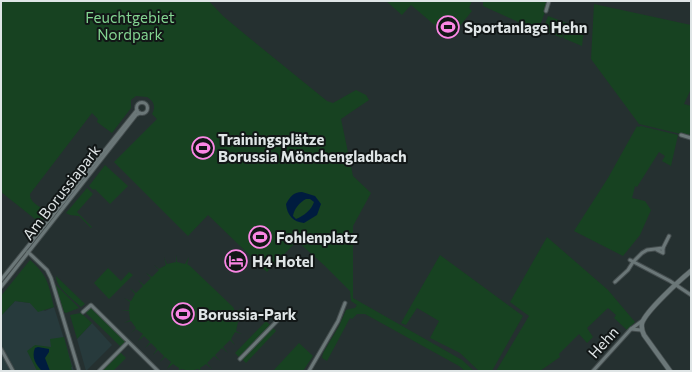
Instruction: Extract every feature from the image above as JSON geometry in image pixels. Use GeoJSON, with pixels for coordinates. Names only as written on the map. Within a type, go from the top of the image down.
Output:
{"type":"FeatureCollection","features":[{"type":"Feature","properties":{"kind":"street"},"geometry":{"type":"LineString","coordinates":[[546,11],[549,1]]}},
{"type":"Feature","properties":{"kind":"street"},"geometry":{"type":"LineString","coordinates":[[143,103],[146,104],[148,108],[144,113],[140,113],[137,110],[138,106],[143,103]]}},
{"type":"Feature","properties":{"kind":"street","name":"Am Borussiapark"},"geometry":{"type":"LineString","coordinates":[[1,287],[26,252],[137,110]]}},
{"type":"Feature","properties":{"kind":"street","name":"Am Borussiapark"},"geometry":{"type":"LineString","coordinates":[[1,280],[26,252],[136,115],[140,113]]}},
{"type":"Feature","properties":{"kind":"street"},"geometry":{"type":"LineString","coordinates":[[681,135],[691,138]]}},
{"type":"Feature","properties":{"kind":"street"},"geometry":{"type":"LineString","coordinates":[[615,282],[628,270],[632,261],[642,253],[647,250],[657,250],[663,248],[669,236]]}},
{"type":"Feature","properties":{"kind":"street"},"geometry":{"type":"LineString","coordinates":[[26,252],[47,270],[52,278],[79,371]]}},
{"type":"Feature","properties":{"kind":"street"},"geometry":{"type":"LineString","coordinates":[[632,261],[691,295]]}},
{"type":"Feature","properties":{"kind":"street","name":"Hehn"},"geometry":{"type":"LineString","coordinates":[[593,371],[631,329],[644,320],[675,285],[691,271]]}},
{"type":"Feature","properties":{"kind":"street"},"geometry":{"type":"LineString","coordinates":[[309,371],[338,322],[345,303]]}},
{"type":"Feature","properties":{"kind":"street"},"geometry":{"type":"LineString","coordinates":[[83,312],[91,305],[158,371]]}},
{"type":"Feature","properties":{"kind":"street"},"geometry":{"type":"LineString","coordinates":[[240,358],[278,320]]}},
{"type":"Feature","properties":{"kind":"street","name":"Hehn"},"geometry":{"type":"LineString","coordinates":[[644,320],[641,330],[644,336],[670,371]]}},
{"type":"Feature","properties":{"kind":"street","name":"Hehn"},"geometry":{"type":"LineString","coordinates":[[631,329],[641,330]]}},
{"type":"Feature","properties":{"kind":"street"},"geometry":{"type":"LineString","coordinates":[[100,371],[128,342]]}},
{"type":"Feature","properties":{"kind":"street"},"geometry":{"type":"LineString","coordinates":[[1,349],[12,371]]}},
{"type":"Feature","properties":{"kind":"shaded area"},"geometry":{"type":"Polygon","coordinates":[[[15,301],[30,303],[45,311],[54,307],[74,371],[1,371],[1,316],[15,301]]]}},
{"type":"Feature","properties":{"kind":"shaded area"},"geometry":{"type":"Polygon","coordinates":[[[92,323],[112,345],[86,371],[77,339],[92,323]]]}},
{"type":"Feature","properties":{"kind":"green space","name":"Feuchtgebiet Nordpark"},"geometry":{"type":"Polygon","coordinates":[[[209,1],[223,16],[327,101],[333,103],[356,90],[366,95],[369,100],[341,119],[353,176],[371,193],[353,226],[353,298],[462,360],[474,371],[465,371],[459,366],[365,314],[357,314],[352,319],[350,318],[327,361],[322,358],[323,353],[339,326],[346,310],[355,308],[357,305],[351,301],[350,291],[325,266],[297,241],[267,272],[208,215],[188,236],[114,162],[157,119],[152,114],[154,109],[153,102],[147,97],[136,96],[131,100],[131,108],[112,133],[97,122],[98,119],[92,113],[30,194],[34,203],[49,213],[40,223],[1,192],[1,2],[209,1]]]}},
{"type":"Feature","properties":{"kind":"green space","name":"Sportanlage Hehn"},"geometry":{"type":"Polygon","coordinates":[[[386,1],[472,1],[469,8],[472,11],[450,38],[411,5],[402,15],[386,1]]]}},
{"type":"Feature","properties":{"kind":"green space"},"geometry":{"type":"Polygon","coordinates":[[[483,1],[549,1],[538,31],[483,6],[483,1]]]}},
{"type":"Feature","properties":{"kind":"green space"},"geometry":{"type":"Polygon","coordinates":[[[594,4],[691,25],[691,89],[684,104],[691,106],[691,128],[689,136],[639,124],[591,59],[594,4]]]}},
{"type":"Feature","properties":{"kind":"green space"},"geometry":{"type":"Polygon","coordinates":[[[548,16],[567,23],[562,38],[543,30],[548,16]]]}},
{"type":"Feature","properties":{"kind":"green space"},"geometry":{"type":"Polygon","coordinates":[[[569,24],[584,29],[582,46],[563,38],[569,24]]]}},
{"type":"Feature","properties":{"kind":"green space"},"geometry":{"type":"Polygon","coordinates":[[[637,126],[678,135],[671,166],[662,161],[665,156],[659,152],[637,187],[635,186],[632,198],[645,201],[651,210],[640,235],[623,256],[574,231],[608,178],[637,126]]]}},
{"type":"Feature","properties":{"kind":"green space"},"geometry":{"type":"Polygon","coordinates":[[[105,165],[128,186],[110,204],[95,189],[93,190],[89,186],[105,165]]]}},
{"type":"Feature","properties":{"kind":"green space"},"geometry":{"type":"Polygon","coordinates":[[[87,188],[93,194],[77,212],[92,227],[91,228],[79,216],[66,213],[87,188]]]}},
{"type":"Feature","properties":{"kind":"green space"},"geometry":{"type":"Polygon","coordinates":[[[547,237],[608,290],[635,322],[627,330],[614,318],[616,315],[608,308],[587,328],[593,337],[587,343],[579,334],[559,354],[560,357],[540,371],[496,371],[529,316],[510,302],[547,237]]]}},
{"type":"Feature","properties":{"kind":"green space","name":"Borussia-Park"},"geometry":{"type":"Polygon","coordinates":[[[176,255],[177,262],[185,264],[189,257],[187,264],[233,307],[235,311],[242,309],[236,313],[237,321],[245,322],[238,322],[236,331],[242,334],[235,332],[231,339],[235,345],[230,340],[223,347],[228,353],[222,348],[215,355],[220,361],[214,356],[207,363],[212,369],[206,364],[200,368],[201,371],[198,369],[190,371],[181,369],[179,371],[179,368],[173,364],[167,369],[171,362],[165,357],[160,362],[164,356],[158,350],[153,355],[157,349],[151,343],[145,348],[150,342],[144,336],[138,341],[143,334],[136,329],[131,333],[136,328],[131,321],[124,323],[130,320],[129,311],[121,311],[129,310],[130,302],[124,298],[131,301],[135,294],[130,288],[136,293],[143,286],[138,280],[144,285],[151,278],[146,273],[152,277],[159,270],[154,265],[159,269],[166,265],[164,257],[167,264],[176,262],[176,255]]]}},
{"type":"Feature","properties":{"kind":"green space"},"geometry":{"type":"Polygon","coordinates":[[[440,255],[523,316],[492,371],[479,371],[460,353],[430,338],[439,321],[417,308],[406,325],[401,323],[440,255]]]}},
{"type":"Feature","properties":{"kind":"green space"},"geometry":{"type":"Polygon","coordinates":[[[30,260],[41,271],[47,281],[54,307],[38,312],[30,303],[15,301],[1,316],[1,296],[30,260]]]}},
{"type":"Feature","properties":{"kind":"green space"},"geometry":{"type":"Polygon","coordinates":[[[108,268],[121,281],[129,272],[133,275],[109,299],[94,283],[108,268]]]}},
{"type":"Feature","properties":{"kind":"green space"},"geometry":{"type":"Polygon","coordinates":[[[56,276],[85,304],[81,307],[66,293],[59,285],[56,276]]]}},
{"type":"Feature","properties":{"kind":"green space"},"geometry":{"type":"Polygon","coordinates":[[[55,284],[79,308],[66,313],[64,312],[55,284]]]}},
{"type":"Feature","properties":{"kind":"green space"},"geometry":{"type":"Polygon","coordinates":[[[91,307],[126,342],[121,347],[85,312],[91,307]]]}},
{"type":"Feature","properties":{"kind":"green space"},"geometry":{"type":"Polygon","coordinates":[[[81,313],[92,323],[77,339],[70,315],[81,313]]]}},
{"type":"Feature","properties":{"kind":"green space"},"geometry":{"type":"Polygon","coordinates":[[[266,321],[270,325],[239,357],[235,353],[266,321]]]}},
{"type":"Feature","properties":{"kind":"green space"},"geometry":{"type":"Polygon","coordinates":[[[272,327],[276,331],[246,363],[242,359],[272,327]]]}},
{"type":"Feature","properties":{"kind":"green space"},"geometry":{"type":"Polygon","coordinates":[[[64,337],[72,371],[37,371],[27,351],[35,345],[51,347],[50,339],[64,337]]]}},
{"type":"Feature","properties":{"kind":"green space"},"geometry":{"type":"Polygon","coordinates":[[[299,343],[313,356],[303,371],[273,371],[299,343]]]}},
{"type":"Feature","properties":{"kind":"green space"},"geometry":{"type":"Polygon","coordinates":[[[119,352],[126,358],[113,371],[101,371],[119,352]]]}},
{"type":"Feature","properties":{"kind":"water"},"geometry":{"type":"Polygon","coordinates":[[[299,192],[315,196],[321,204],[317,215],[304,223],[297,221],[289,215],[286,204],[290,197],[299,192]],[[310,199],[304,200],[296,208],[293,216],[296,219],[310,210],[314,202],[310,199]]]}},
{"type":"Feature","properties":{"kind":"water"},"geometry":{"type":"Polygon","coordinates":[[[38,347],[49,349],[49,352],[45,358],[50,371],[42,371],[36,363],[34,351],[35,348],[38,347]]]}},
{"type":"Feature","properties":{"kind":"place","name":"Sportanlage Hehn"},"geometry":{"type":"Point","coordinates":[448,27]}},
{"type":"Feature","properties":{"kind":"place","name":"Trainingsplätze Borussia Mönchengladbach"},"geometry":{"type":"Point","coordinates":[203,148]}},
{"type":"Feature","properties":{"kind":"place","name":"Fohlenplatz"},"geometry":{"type":"Point","coordinates":[260,237]}},
{"type":"Feature","properties":{"kind":"place","name":"H4 Hotel"},"geometry":{"type":"Point","coordinates":[236,261]}},
{"type":"Feature","properties":{"kind":"place","name":"Borussia-Park"},"geometry":{"type":"Point","coordinates":[183,314]}}]}
